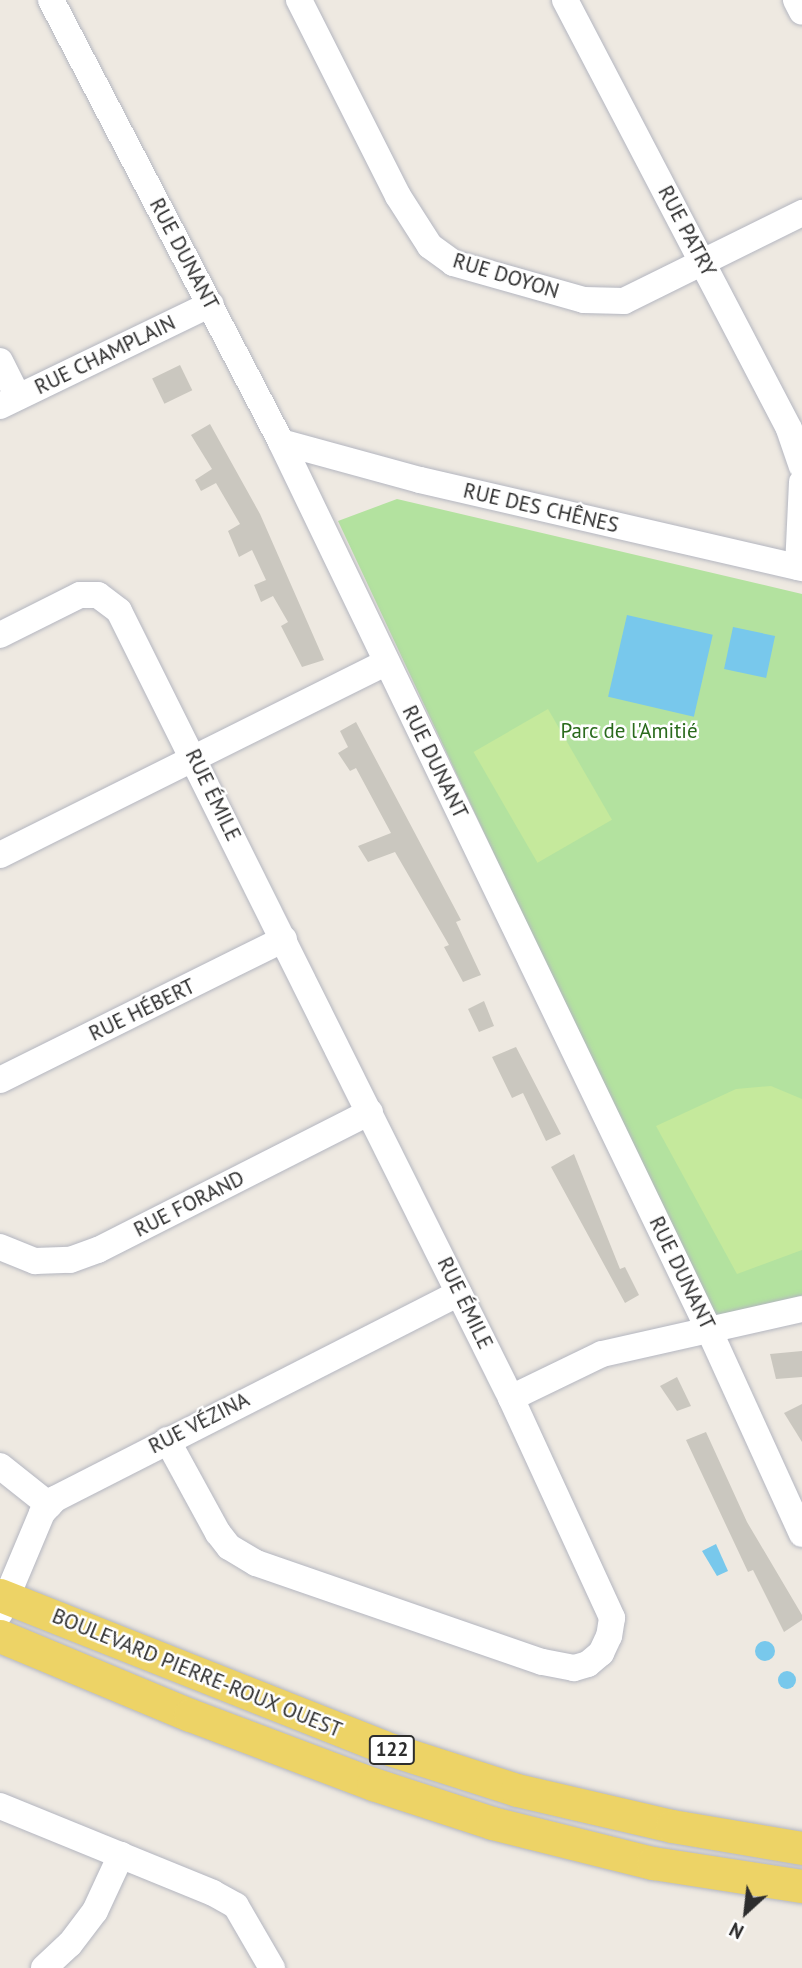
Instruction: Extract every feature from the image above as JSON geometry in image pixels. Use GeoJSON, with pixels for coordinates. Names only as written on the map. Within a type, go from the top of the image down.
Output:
{"type":"FeatureCollection","features":[{"type":"Feature","properties":{"kind":"main road","name":"BOULEVARD PIERRE-ROUX OUEST"},"geometry":{"type":"LineString","coordinates":[[2,1602],[383,1747],[504,1786],[672,1826],[802,1848]]}},
{"type":"Feature","properties":{"kind":"main road","name":"BOULEVARD PIERRE-ROUX OUEST"},"geometry":{"type":"LineString","coordinates":[[0,1636],[190,1715],[373,1784],[492,1823],[653,1863],[802,1886]]}},
{"type":"Feature","properties":{"kind":"street","name":"RUE DUNANT"},"geometry":{"type":"LineString","coordinates":[[51,0],[281,442],[709,1330],[802,1534]]}},
{"type":"Feature","properties":{"kind":"street","name":"RUE DOYON"},"geometry":{"type":"LineString","coordinates":[[299,0],[403,205],[430,246],[453,263],[603,303],[641,295],[705,265],[802,213]]}},
{"type":"Feature","properties":{"kind":"street","name":"RUE PATRY"},"geometry":{"type":"LineString","coordinates":[[565,0],[789,429],[802,466]]}},
{"type":"Feature","properties":{"kind":"street"},"geometry":{"type":"LineString","coordinates":[[796,0],[802,12]]}},
{"type":"Feature","properties":{"kind":"street","name":"RUE CHAMPLAIN"},"geometry":{"type":"LineString","coordinates":[[9,402],[211,304]]}},
{"type":"Feature","properties":{"kind":"street"},"geometry":{"type":"LineString","coordinates":[[0,361],[9,402]]}},
{"type":"Feature","properties":{"kind":"street","name":"RUE DES CHÊNES"},"geometry":{"type":"LineString","coordinates":[[281,442],[420,480],[800,567]]}},
{"type":"Feature","properties":{"kind":"street"},"geometry":{"type":"LineString","coordinates":[[800,567],[802,482]]}},
{"type":"Feature","properties":{"kind":"street","name":"RUE ÉMILE"},"geometry":{"type":"LineString","coordinates":[[0,635],[80,595],[98,595],[112,602],[195,757],[511,1398],[612,1618],[601,1653],[574,1668],[542,1662],[239,1555],[209,1521],[167,1440]]}},
{"type":"Feature","properties":{"kind":"street"},"geometry":{"type":"LineString","coordinates":[[0,855],[387,662]]}},
{"type":"Feature","properties":{"kind":"street","name":"RUE HÉBERT"},"geometry":{"type":"LineString","coordinates":[[0,1080],[285,939]]}},
{"type":"Feature","properties":{"kind":"street","name":"RUE FORAND"},"geometry":{"type":"LineString","coordinates":[[0,1247],[35,1261],[70,1260],[91,1253],[370,1112]]}},
{"type":"Feature","properties":{"kind":"street","name":"RUE VÉZINA"},"geometry":{"type":"LineString","coordinates":[[49,1505],[167,1440],[459,1293]]}},
{"type":"Feature","properties":{"kind":"street"},"geometry":{"type":"LineString","coordinates":[[511,1398],[602,1354],[802,1309]]}},
{"type":"Feature","properties":{"kind":"street"},"geometry":{"type":"LineString","coordinates":[[0,1466],[49,1505],[2,1602]]}},
{"type":"Feature","properties":{"kind":"street"},"geometry":{"type":"LineString","coordinates":[[0,1805],[236,1906],[272,1968]]}},
{"type":"Feature","properties":{"kind":"street"},"geometry":{"type":"LineString","coordinates":[[44,1968],[71,1944],[95,1911],[121,1855]]}},
{"type":"Feature","properties":{"kind":"green space","name":"Parc de l'Amitié"},"geometry":{"type":"Polygon","coordinates":[[[397,499],[802,594],[802,1298],[713,1321],[338,521],[397,499]]]}},
{"type":"Feature","properties":{"kind":"green space"},"geometry":{"type":"Polygon","coordinates":[[[548,709],[612,820],[538,863],[474,752],[548,709]]]}},
{"type":"Feature","properties":{"kind":"green space"},"geometry":{"type":"Polygon","coordinates":[[[771,1086],[802,1099],[802,1250],[737,1274],[656,1126],[736,1089],[771,1086]]]}},
{"type":"Feature","properties":{"kind":"water"},"geometry":{"type":"Polygon","coordinates":[[[627,615],[713,635],[694,717],[608,697],[627,615]]]}},
{"type":"Feature","properties":{"kind":"water"},"geometry":{"type":"Polygon","coordinates":[[[733,627],[775,636],[766,678],[724,669],[733,627]]]}},
{"type":"Feature","properties":{"kind":"water"},"geometry":{"type":"Polygon","coordinates":[[[716,1544],[728,1571],[717,1576],[702,1551],[716,1544]]]}},
{"type":"Feature","properties":{"kind":"water"},"geometry":{"type":"Polygon","coordinates":[[[761,1641],[769,1641],[775,1651],[769,1661],[761,1661],[755,1655],[755,1647],[761,1641]]]}},
{"type":"Feature","properties":{"kind":"water"},"geometry":{"type":"Polygon","coordinates":[[[783,1671],[791,1671],[796,1680],[794,1687],[783,1689],[778,1684],[778,1676],[783,1671]]]}},
{"type":"Feature","properties":{"kind":"building"},"geometry":{"type":"Polygon","coordinates":[[[180,365],[192,390],[164,404],[152,379],[180,365]]]}},
{"type":"Feature","properties":{"kind":"building"},"geometry":{"type":"Polygon","coordinates":[[[210,424],[260,514],[324,660],[302,667],[281,626],[288,622],[273,596],[261,602],[254,585],[266,580],[252,550],[239,557],[228,531],[240,524],[216,483],[201,491],[195,480],[212,469],[191,435],[210,424]]]}},
{"type":"Feature","properties":{"kind":"building"},"geometry":{"type":"Polygon","coordinates":[[[356,722],[461,920],[456,922],[481,975],[463,982],[444,947],[449,945],[395,852],[368,862],[358,846],[391,833],[356,768],[350,771],[338,753],[348,747],[340,731],[356,722]]]}},
{"type":"Feature","properties":{"kind":"building"},"geometry":{"type":"Polygon","coordinates":[[[484,1001],[494,1026],[479,1032],[468,1009],[484,1001]]]}},
{"type":"Feature","properties":{"kind":"building"},"geometry":{"type":"Polygon","coordinates":[[[516,1047],[561,1134],[546,1141],[523,1093],[512,1098],[492,1057],[516,1047]]]}},
{"type":"Feature","properties":{"kind":"building"},"geometry":{"type":"Polygon","coordinates":[[[574,1154],[620,1269],[625,1267],[639,1295],[625,1303],[551,1167],[574,1154]]]}},
{"type":"Feature","properties":{"kind":"building"},"geometry":{"type":"Polygon","coordinates":[[[802,1351],[802,1377],[776,1379],[770,1354],[802,1351]]]}},
{"type":"Feature","properties":{"kind":"building"},"geometry":{"type":"Polygon","coordinates":[[[677,1377],[691,1406],[677,1411],[660,1386],[677,1377]]]}},
{"type":"Feature","properties":{"kind":"building"},"geometry":{"type":"Polygon","coordinates":[[[802,1404],[802,1442],[784,1413],[802,1404]]]}},
{"type":"Feature","properties":{"kind":"building"},"geometry":{"type":"Polygon","coordinates":[[[706,1432],[747,1522],[802,1615],[802,1620],[784,1632],[753,1570],[748,1572],[686,1440],[706,1432]]]}}]}
